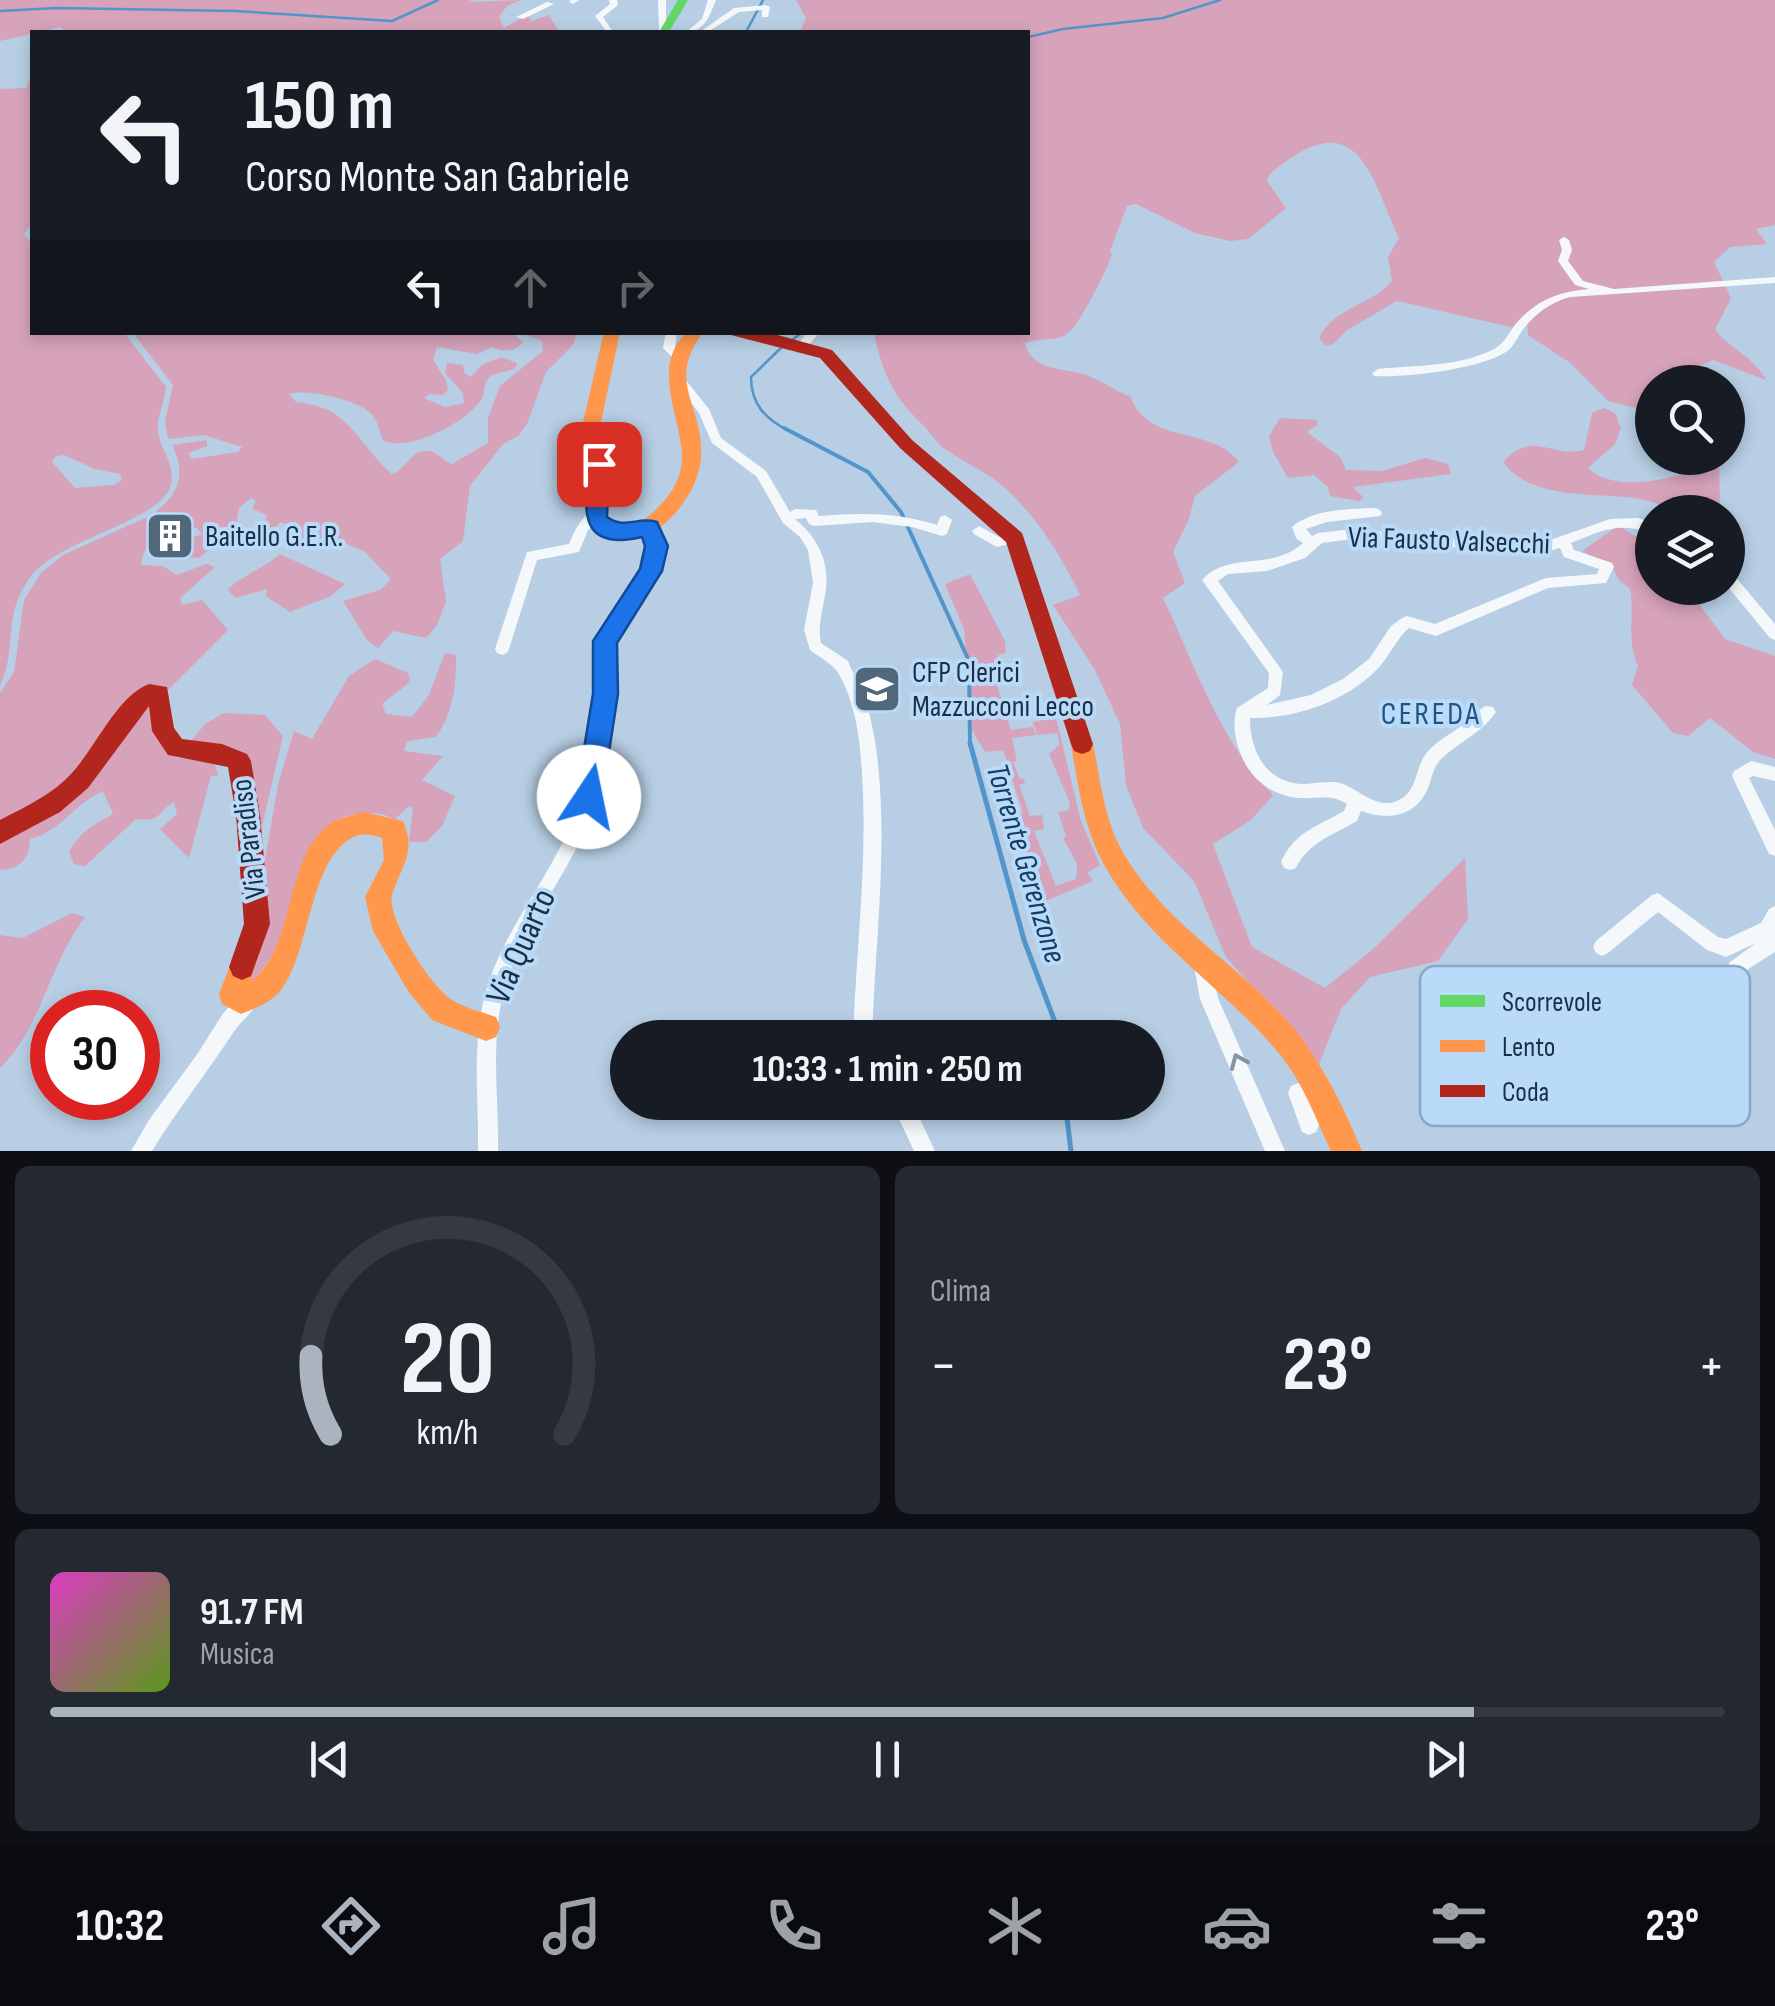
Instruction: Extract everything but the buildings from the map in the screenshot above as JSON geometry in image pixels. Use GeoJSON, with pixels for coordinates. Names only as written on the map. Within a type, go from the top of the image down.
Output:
{"type":"FeatureCollection","features":[{"type":"Feature","properties":{"kind":"main road"},"geometry":{"type":"LineString","coordinates":[[664,30],[683,0]]}},
{"type":"Feature","properties":{"kind":"main road"},"geometry":{"type":"LineString","coordinates":[[611,335],[593,407],[599,478],[595,514],[600,526],[610,531],[633,532],[650,527],[668,508],[692,462],[691,436],[677,367],[682,342],[691,335]]}},
{"type":"Feature","properties":{"kind":"main road"},"geometry":{"type":"LineString","coordinates":[[747,335],[809,339],[830,357],[906,444],[1016,538],[1080,736],[1106,845],[1150,912],[1292,1046],[1347,1151]]}},
{"type":"Feature","properties":{"kind":"main road","name":"Via Paradiso"},"geometry":{"type":"LineString","coordinates":[[0,833],[49,808],[82,779],[131,709],[149,694],[159,694],[164,704],[162,727],[169,743],[181,751],[229,753],[238,761],[248,814],[257,924],[232,994],[240,1000],[254,998],[278,971],[296,934],[314,863],[336,836],[360,821],[382,822],[394,829],[396,860],[378,897],[382,922],[418,982],[442,1010],[486,1027]]}},
{"type":"Feature","properties":{"kind":"street"},"geometry":{"type":"LineString","coordinates":[[608,30],[598,16],[614,5],[612,0]]}},
{"type":"Feature","properties":{"kind":"street"},"geometry":{"type":"LineString","coordinates":[[662,0],[663,30]]}},
{"type":"Feature","properties":{"kind":"street"},"geometry":{"type":"LineString","coordinates":[[692,30],[705,20],[712,0]]}},
{"type":"Feature","properties":{"kind":"street"},"geometry":{"type":"LineString","coordinates":[[708,30],[757,8],[733,10]]}},
{"type":"Feature","properties":{"kind":"street"},"geometry":{"type":"LineString","coordinates":[[1564,240],[1568,250],[1563,262],[1579,283],[1610,291]]}},
{"type":"Feature","properties":{"kind":"street"},"geometry":{"type":"LineString","coordinates":[[1378,373],[1498,352],[1509,344],[1525,321],[1559,293],[1775,280]]}},
{"type":"Feature","properties":{"kind":"street"},"geometry":{"type":"LineString","coordinates":[[672,335],[670,348],[677,367],[705,412],[716,440],[762,474],[788,520],[805,534],[815,550],[820,583],[811,630],[815,646],[839,657],[862,699],[872,795],[863,1020]]}},
{"type":"Feature","properties":{"kind":"street"},"geometry":{"type":"LineString","coordinates":[[795,514],[811,513],[814,521],[856,516],[906,521],[942,530],[944,520]]}},
{"type":"Feature","properties":{"kind":"street"},"geometry":{"type":"LineString","coordinates":[[502,650],[532,556],[574,548],[582,528],[595,514]]}},
{"type":"Feature","properties":{"kind":"street"},"geometry":{"type":"LineString","coordinates":[[1312,544],[1301,536],[1299,527],[1312,520],[1331,515],[1375,514]]}},
{"type":"Feature","properties":{"kind":"street","name":"Via Fausto Valsecchi"},"geometry":{"type":"LineString","coordinates":[[1246,710],[1275,691],[1276,672],[1210,580],[1226,568],[1267,566],[1300,554],[1318,538],[1352,534],[1539,549],[1565,544],[1622,519],[1635,520]]}},
{"type":"Feature","properties":{"kind":"street","name":"Via Quarto"},"geometry":{"type":"LineString","coordinates":[[488,1151],[486,1027],[495,988],[520,929],[576,840],[600,740],[606,682],[604,641],[651,571],[656,546],[650,527]]}},
{"type":"Feature","properties":{"kind":"street"},"geometry":{"type":"LineString","coordinates":[[978,531],[997,542],[1016,538]]}},
{"type":"Feature","properties":{"kind":"street","name":"Via Fausto Valsecchi"},"geometry":{"type":"LineString","coordinates":[[1246,710],[1298,710],[1366,672],[1387,649],[1392,632],[1408,622],[1436,630],[1546,583],[1601,579],[1607,567],[1569,553],[1565,544]]}},
{"type":"Feature","properties":{"kind":"street"},"geometry":{"type":"LineString","coordinates":[[1745,598],[1775,634]]}},
{"type":"Feature","properties":{"kind":"street"},"geometry":{"type":"LineString","coordinates":[[1246,710],[1242,713],[1243,750],[1273,783],[1296,791],[1340,790],[1355,804],[1374,810],[1399,806],[1416,797],[1430,759],[1456,742],[1488,712]]}},
{"type":"Feature","properties":{"kind":"street"},"geometry":{"type":"LineString","coordinates":[[1775,774],[1751,768],[1740,776],[1775,848]]}},
{"type":"Feature","properties":{"kind":"street"},"geometry":{"type":"LineString","coordinates":[[1290,862],[1294,849],[1304,840],[1352,816],[1355,804]]}},
{"type":"Feature","properties":{"kind":"street"},"geometry":{"type":"LineString","coordinates":[[1602,948],[1658,901],[1713,944],[1726,948],[1767,929],[1775,915]]}},
{"type":"Feature","properties":{"kind":"street"},"geometry":{"type":"LineString","coordinates":[[1739,966],[1775,941]]}},
{"type":"Feature","properties":{"kind":"street"},"geometry":{"type":"LineString","coordinates":[[1201,957],[1209,999],[1275,1151]]}},
{"type":"Feature","properties":{"kind":"street","name":"Via Paradiso"},"geometry":{"type":"LineString","coordinates":[[141,1151],[175,1094],[206,1059],[236,1011],[254,998]]}},
{"type":"Feature","properties":{"kind":"street"},"geometry":{"type":"LineString","coordinates":[[1298,1093],[1309,1125]]}},
{"type":"Feature","properties":{"kind":"street"},"geometry":{"type":"LineString","coordinates":[[911,1120],[926,1151]]}},
{"type":"Feature","properties":{"kind":"shaded area"},"geometry":{"type":"Polygon","coordinates":[[[0,0],[521,0],[507,6],[499,17],[504,28],[527,15],[532,21],[549,15],[558,30],[61,27],[30,30],[30,34],[0,41],[0,0]]]}},
{"type":"Feature","properties":{"kind":"shaded area"},"geometry":{"type":"Polygon","coordinates":[[[796,0],[1775,0],[1775,225],[1756,229],[1767,244],[1730,247],[1714,262],[1731,298],[1715,330],[1755,365],[1766,380],[1745,372],[1745,365],[1713,360],[1702,365],[1635,365],[1635,408],[1608,401],[1569,362],[1528,335],[1527,318],[1515,328],[1397,301],[1326,346],[1319,338],[1334,320],[1392,281],[1388,257],[1399,238],[1368,169],[1356,153],[1341,144],[1323,144],[1299,153],[1270,174],[1267,181],[1286,208],[1248,239],[1230,241],[1195,233],[1136,204],[1127,206],[1109,263],[1077,323],[1064,336],[1025,343],[1028,352],[1041,364],[1098,380],[1131,397],[1151,423],[1213,443],[1239,462],[1195,496],[1173,552],[1185,583],[1163,598],[1223,727],[1273,795],[1251,820],[1213,844],[1252,947],[1325,988],[1372,950],[1465,858],[1468,919],[1438,961],[1370,977],[1341,1009],[1319,1064],[1226,957],[1194,881],[1143,828],[1126,785],[1120,724],[1095,670],[1053,605],[1080,595],[1056,551],[1038,524],[1004,487],[942,447],[914,416],[885,373],[877,347],[874,335],[1030,335],[1030,30],[801,30],[806,18],[796,0]]]}},
{"type":"Feature","properties":{"kind":"shaded area"},"geometry":{"type":"Polygon","coordinates":[[[30,78],[30,226],[24,234],[30,242],[30,335],[126,335],[166,387],[158,432],[172,477],[164,497],[151,508],[65,550],[32,575],[16,604],[9,657],[0,685],[0,89],[26,88],[30,78]],[[64,455],[56,456],[52,462],[75,488],[114,485],[122,480],[120,474],[95,469],[64,455]]]}},
{"type":"Feature","properties":{"kind":"shaded area"},"geometry":{"type":"Polygon","coordinates":[[[135,335],[514,335],[523,342],[512,350],[491,347],[477,354],[437,347],[433,360],[448,390],[443,395],[430,394],[424,398],[445,407],[464,403],[463,393],[445,373],[447,363],[463,365],[465,374],[471,377],[482,365],[501,357],[517,363],[515,369],[492,375],[483,396],[467,415],[423,439],[394,443],[383,440],[374,417],[359,405],[320,394],[289,394],[296,402],[314,405],[341,419],[392,474],[423,451],[452,464],[488,443],[488,418],[500,386],[543,351],[542,341],[526,335],[576,335],[573,345],[546,372],[527,424],[518,436],[503,444],[470,486],[463,541],[440,559],[446,601],[437,625],[426,638],[393,631],[378,648],[367,640],[343,601],[380,590],[391,579],[364,551],[326,535],[310,550],[300,548],[294,532],[281,522],[271,532],[262,533],[267,515],[252,509],[256,501],[251,498],[239,508],[236,526],[199,558],[189,557],[191,549],[175,548],[175,543],[202,534],[197,528],[163,524],[156,511],[171,497],[178,482],[179,464],[172,445],[207,440],[207,446],[189,453],[191,459],[238,452],[242,447],[204,435],[168,439],[165,421],[173,385],[135,335]]]}},
{"type":"Feature","properties":{"kind":"shaded area"},"geometry":{"type":"Polygon","coordinates":[[[1604,408],[1615,413],[1621,428],[1615,444],[1588,468],[1611,480],[1625,482],[1678,475],[1719,475],[1720,495],[1635,498],[1565,492],[1520,478],[1503,462],[1524,447],[1584,450],[1592,413],[1604,408]]]}},
{"type":"Feature","properties":{"kind":"shaded area"},"geometry":{"type":"Polygon","coordinates":[[[1280,418],[1317,420],[1317,425],[1307,432],[1340,457],[1346,470],[1382,471],[1425,458],[1448,464],[1451,474],[1353,487],[1363,497],[1360,501],[1330,496],[1328,487],[1314,475],[1288,478],[1269,436],[1280,418]]]}},
{"type":"Feature","properties":{"kind":"shaded area"},"geometry":{"type":"Polygon","coordinates":[[[145,518],[154,530],[141,565],[163,566],[177,575],[206,564],[215,567],[180,598],[182,605],[202,600],[228,630],[166,692],[160,689],[73,783],[0,831],[0,693],[14,672],[24,600],[41,573],[63,555],[145,518]]]}},
{"type":"Feature","properties":{"kind":"shaded area"},"geometry":{"type":"Polygon","coordinates":[[[1619,525],[1635,536],[1635,605],[1700,605],[1725,639],[1775,656],[1775,759],[1753,752],[1710,718],[1688,736],[1673,733],[1632,685],[1638,666],[1632,647],[1630,589],[1618,579],[1613,567],[1582,551],[1619,525]]]}},
{"type":"Feature","properties":{"kind":"shaded area"},"geometry":{"type":"Polygon","coordinates":[[[280,554],[345,584],[331,596],[290,612],[266,596],[267,589],[235,598],[228,590],[280,554]]]}},
{"type":"Feature","properties":{"kind":"shaded area"},"geometry":{"type":"Polygon","coordinates":[[[970,574],[1005,641],[1006,653],[998,655],[1003,676],[995,679],[1011,730],[1033,727],[1036,735],[1012,738],[1017,761],[1013,762],[1020,779],[1024,779],[1025,783],[1019,785],[1030,816],[1042,815],[1044,829],[1034,831],[1056,886],[1076,879],[1077,864],[1063,838],[1066,836],[1058,812],[1068,811],[1070,803],[1049,754],[1060,744],[1057,733],[1037,735],[1033,722],[1056,718],[1081,821],[1100,865],[1087,873],[1093,881],[1036,905],[1023,890],[1028,877],[1008,817],[1023,813],[1003,750],[985,752],[972,730],[964,629],[945,584],[970,574]]]}},
{"type":"Feature","properties":{"kind":"shaded area"},"geometry":{"type":"Polygon","coordinates":[[[445,653],[456,655],[447,718],[436,737],[407,741],[404,751],[443,756],[422,780],[455,796],[442,826],[426,842],[409,842],[413,808],[409,806],[394,820],[382,814],[357,814],[339,819],[325,829],[307,858],[278,944],[243,990],[278,784],[294,731],[312,739],[349,676],[375,659],[408,673],[410,682],[382,704],[386,714],[412,717],[429,695],[445,653]]]}},
{"type":"Feature","properties":{"kind":"shaded area"},"geometry":{"type":"Polygon","coordinates":[[[150,695],[176,758],[213,760],[218,775],[211,776],[189,858],[160,829],[177,814],[174,802],[156,818],[136,819],[85,866],[74,864],[69,852],[78,838],[113,814],[103,791],[51,830],[30,839],[26,857],[18,865],[0,870],[0,840],[43,808],[150,695]]]}},
{"type":"Feature","properties":{"kind":"shaded area"},"geometry":{"type":"Polygon","coordinates":[[[224,713],[265,715],[283,736],[258,843],[247,771],[188,745],[205,724],[224,713]]]}},
{"type":"Feature","properties":{"kind":"shaded area"},"geometry":{"type":"Polygon","coordinates":[[[72,913],[85,917],[47,990],[30,990],[30,1026],[0,1068],[0,935],[23,938],[72,913]]]}},
{"type":"Feature","properties":{"kind":"waterway"},"geometry":{"type":"LineString","coordinates":[[0,11],[235,11],[392,21],[438,0]]}},
{"type":"Feature","properties":{"kind":"waterway","name":"Torrente Gerenzone"},"geometry":{"type":"LineString","coordinates":[[747,30],[763,0]]}},
{"type":"Feature","properties":{"kind":"waterway"},"geometry":{"type":"LineString","coordinates":[[1030,37],[1163,18],[1220,0]]}},
{"type":"Feature","properties":{"kind":"waterway","name":"Torrente Gerenzone"},"geometry":{"type":"LineString","coordinates":[[790,342],[798,335]]}},
{"type":"Feature","properties":{"kind":"waterway","name":"Torrente Gerenzone"},"geometry":{"type":"LineString","coordinates":[[782,347],[751,377],[761,410],[785,429]]}},
{"type":"Feature","properties":{"kind":"waterway","name":"Torrente Gerenzone"},"geometry":{"type":"LineString","coordinates":[[785,429],[868,472],[901,512],[969,661],[970,745]]}},
{"type":"Feature","properties":{"kind":"waterway","name":"Torrente Gerenzone"},"geometry":{"type":"LineString","coordinates":[[785,429],[789,431]]}},
{"type":"Feature","properties":{"kind":"waterway","name":"Torrente Gerenzone"},"geometry":{"type":"LineString","coordinates":[[970,743],[1024,940],[1054,1020]]}},
{"type":"Feature","properties":{"kind":"waterway","name":"Torrente Gerenzone"},"geometry":{"type":"LineString","coordinates":[[1067,1120],[1071,1151]]}},
{"type":"Feature","properties":{"kind":"traffic: fast"},"geometry":{"type":"LineString","coordinates":[[665,30],[683,0]]}},
{"type":"Feature","properties":{"kind":"traffic: slow"},"geometry":{"type":"LineString","coordinates":[[611,335],[592,422],[599,464],[595,514],[600,526],[628,533],[647,527],[666,511],[681,490],[690,467],[691,440],[677,376],[683,346],[692,335]]}},
{"type":"Feature","properties":{"kind":"traffic: slow"},"geometry":{"type":"LineString","coordinates":[[1082,744],[1097,819],[1115,861],[1153,912],[1289,1043],[1314,1081],[1347,1151]]}},
{"type":"Feature","properties":{"kind":"traffic: slow"},"geometry":{"type":"LineString","coordinates":[[242,967],[232,994],[241,1000],[259,992],[273,979],[284,958],[312,873],[325,848],[341,830],[364,823],[394,829],[396,861],[378,897],[382,922],[417,982],[442,1010],[486,1027]]}},
{"type":"Feature","properties":{"kind":"traffic: jam"},"geometry":{"type":"LineString","coordinates":[[747,335],[826,354],[906,444],[1015,538],[1082,744]]}},
{"type":"Feature","properties":{"kind":"traffic: jam"},"geometry":{"type":"LineString","coordinates":[[0,833],[52,804],[80,781],[138,702],[149,693],[159,694],[163,731],[176,748],[222,754],[239,761],[248,815],[257,924],[242,967]]}},
{"type":"Feature","properties":{"kind":"place","name":"Baitello G.E.R."},"geometry":{"type":"Point","coordinates":[170,536]}},
{"type":"Feature","properties":{"kind":"place","name":"CFP Clerici Mazzucconi Lecco"},"geometry":{"type":"Point","coordinates":[877,689]}},
{"type":"Feature","properties":{"kind":"district","name":"CEREDA"},"geometry":{"type":"Point","coordinates":[1431,713]}},
{"type":"Feature","properties":{"kind":"route"},"geometry":{"type":"LineString","coordinates":[[589,797],[606,694],[604,641],[651,571],[656,546],[650,527],[624,533],[600,526],[595,514],[599,464]]}}]}
